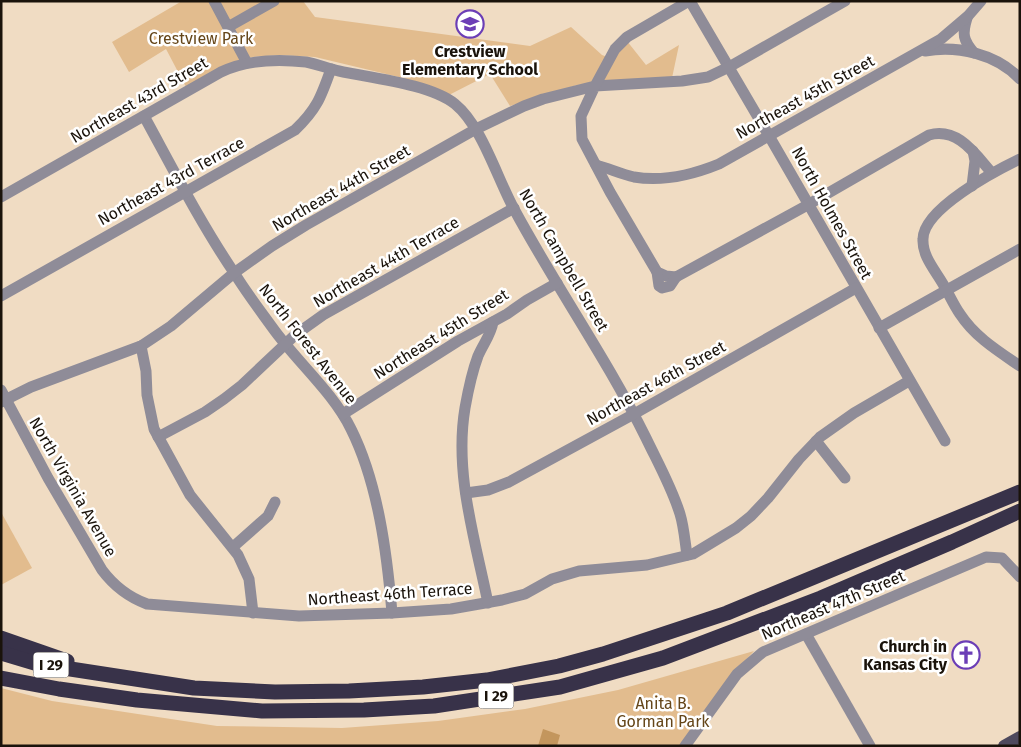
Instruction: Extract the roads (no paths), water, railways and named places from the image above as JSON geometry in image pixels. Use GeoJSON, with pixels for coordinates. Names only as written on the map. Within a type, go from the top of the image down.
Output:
{"type":"FeatureCollection","features":[{"type":"Feature","properties":{"kind":"highway"},"geometry":{"type":"LineString","coordinates":[[963,515],[985,498],[1020,480]]}},
{"type":"Feature","properties":{"kind":"highway","name":"I 29"},"geometry":{"type":"LineString","coordinates":[[1,653],[38,664],[194,688],[275,692],[349,692],[487,680],[559,666],[603,654],[718,616],[1020,492]]}},
{"type":"Feature","properties":{"kind":"highway","name":"I 29"},"geometry":{"type":"LineString","coordinates":[[1,676],[16,681],[137,700],[262,711],[364,710],[444,704],[560,687],[663,658],[821,598],[1020,512]]}},
{"type":"Feature","properties":{"kind":"highway"},"geometry":{"type":"LineString","coordinates":[[952,542],[1020,523]]}},
{"type":"Feature","properties":{"kind":"highway"},"geometry":{"type":"LineString","coordinates":[[1,638],[101,673]]}},
{"type":"Feature","properties":{"kind":"main road"},"geometry":{"type":"LineString","coordinates":[[1004,746],[1020,737]]}},
{"type":"Feature","properties":{"kind":"street"},"geometry":{"type":"LineString","coordinates":[[214,1],[247,63]]}},
{"type":"Feature","properties":{"kind":"street"},"geometry":{"type":"LineString","coordinates":[[228,27],[274,1]]}},
{"type":"Feature","properties":{"kind":"street"},"geometry":{"type":"LineString","coordinates":[[690,1],[627,37],[615,49],[581,116],[580,125],[582,139],[610,192],[666,275],[809,204],[929,135],[944,133],[962,141],[992,173]]}},
{"type":"Feature","properties":{"kind":"street","name":"North Holmes Street"},"geometry":{"type":"LineString","coordinates":[[690,1],[730,67],[945,441]]}},
{"type":"Feature","properties":{"kind":"street"},"geometry":{"type":"LineString","coordinates":[[595,86],[693,80],[708,77],[730,67],[846,1]]}},
{"type":"Feature","properties":{"kind":"street","name":"Northeast 45th Street"},"geometry":{"type":"LineString","coordinates":[[596,165],[626,175],[656,178],[690,174],[719,164],[948,34],[981,1]]}},
{"type":"Feature","properties":{"kind":"street"},"geometry":{"type":"LineString","coordinates":[[968,16],[963,32],[966,44],[974,53]]}},
{"type":"Feature","properties":{"kind":"street"},"geometry":{"type":"LineString","coordinates":[[918,52],[935,49],[974,53],[1009,69],[1020,79]]}},
{"type":"Feature","properties":{"kind":"street","name":"Northeast 43rd Street"},"geometry":{"type":"LineString","coordinates":[[1,197],[221,72],[247,63],[261,62],[307,62],[331,69]]}},
{"type":"Feature","properties":{"kind":"street","name":"North Campbell Street"},"geometry":{"type":"LineString","coordinates":[[331,69],[435,92],[463,111],[476,129],[514,208],[601,354],[634,414],[681,516],[687,555]]}},
{"type":"Feature","properties":{"kind":"street","name":"Northeast 43rd Terrace"},"geometry":{"type":"LineString","coordinates":[[1,296],[295,130],[310,116],[320,98],[331,69]]}},
{"type":"Feature","properties":{"kind":"street","name":"Northeast 44th Street"},"geometry":{"type":"LineString","coordinates":[[3,397],[141,346],[171,326],[234,273],[306,225],[476,129],[524,106],[550,97],[595,86]]}},
{"type":"Feature","properties":{"kind":"street","name":"North Forest Avenue"},"geometry":{"type":"LineString","coordinates":[[144,116],[234,273],[284,344],[343,414],[357,442],[377,507],[388,562],[392,613]]}},
{"type":"Feature","properties":{"kind":"street"},"geometry":{"type":"LineString","coordinates":[[972,186],[975,161],[973,151]]}},
{"type":"Feature","properties":{"kind":"street"},"geometry":{"type":"LineString","coordinates":[[1020,159],[992,173],[935,214],[922,238],[926,256],[960,315],[978,336],[1020,366]]}},
{"type":"Feature","properties":{"kind":"street"},"geometry":{"type":"LineString","coordinates":[[610,192],[615,180],[626,175]]}},
{"type":"Feature","properties":{"kind":"street","name":"Northeast 44th Terrace"},"geometry":{"type":"LineString","coordinates":[[158,437],[224,400],[242,386],[284,344],[324,315],[514,208]]}},
{"type":"Feature","properties":{"kind":"street"},"geometry":{"type":"LineString","coordinates":[[879,328],[1020,249]]}},
{"type":"Feature","properties":{"kind":"street","name":"Northeast 45th Street"},"geometry":{"type":"LineString","coordinates":[[343,414],[458,341],[557,283]]}},
{"type":"Feature","properties":{"kind":"street","name":"Northeast 46th Street"},"geometry":{"type":"LineString","coordinates":[[466,493],[488,490],[509,482],[634,414],[856,288]]}},
{"type":"Feature","properties":{"kind":"street"},"geometry":{"type":"LineString","coordinates":[[488,603],[466,493],[463,473],[462,431],[469,386],[477,361],[491,333],[493,322]]}},
{"type":"Feature","properties":{"kind":"street"},"geometry":{"type":"LineString","coordinates":[[458,341],[472,348],[477,361]]}},
{"type":"Feature","properties":{"kind":"street"},"geometry":{"type":"LineString","coordinates":[[141,346],[146,370],[146,395],[154,429],[190,495],[233,547],[245,566],[249,579],[253,613]]}},
{"type":"Feature","properties":{"kind":"street","name":"Northeast 46th Terrace"},"geometry":{"type":"LineString","coordinates":[[125,594],[147,604],[253,613],[299,616],[392,613],[488,603],[525,594],[552,580],[579,571],[647,565],[693,554],[751,516],[816,441],[854,413],[910,381]]}},
{"type":"Feature","properties":{"kind":"street","name":"North Virginia Avenue"},"geometry":{"type":"LineString","coordinates":[[3,397],[102,570],[125,594]]}},
{"type":"Feature","properties":{"kind":"street"},"geometry":{"type":"LineString","coordinates":[[816,441],[845,478]]}},
{"type":"Feature","properties":{"kind":"street"},"geometry":{"type":"LineString","coordinates":[[233,547],[268,516],[275,502]]}},
{"type":"Feature","properties":{"kind":"street","name":"Northeast 47th Street"},"geometry":{"type":"LineString","coordinates":[[685,746],[736,674],[763,652],[986,557],[1002,558],[1020,577]]}},
{"type":"Feature","properties":{"kind":"street"},"geometry":{"type":"LineString","coordinates":[[806,634],[870,746]]}},
{"type":"Feature","properties":{"kind":"place","name":"Crestview Elementary School"},"geometry":{"type":"Point","coordinates":[470,24]}},
{"type":"Feature","properties":{"kind":"place","name":"Church in Kansas City"},"geometry":{"type":"Point","coordinates":[966,655]}},
{"type":"Feature","properties":{"kind":"park label","name":"Crestview Park"},"geometry":{"type":"Point","coordinates":[201,38]}},
{"type":"Feature","properties":{"kind":"park label","name":"Anita B. Gorman Park"},"geometry":{"type":"Point","coordinates":[663,712]}}]}
